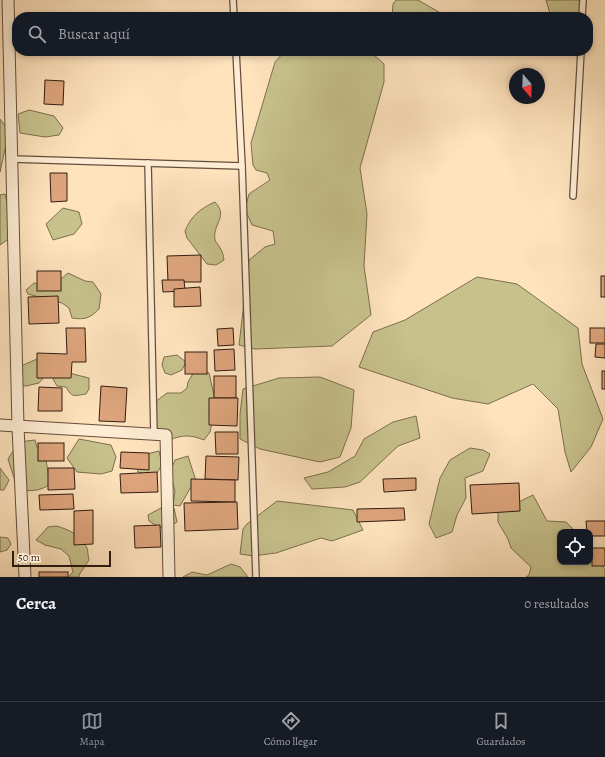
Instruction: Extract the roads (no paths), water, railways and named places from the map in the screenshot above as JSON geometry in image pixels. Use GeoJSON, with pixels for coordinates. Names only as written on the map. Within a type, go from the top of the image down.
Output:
{"type":"FeatureCollection","features":[{"type":"Feature","properties":{"kind":"street"},"geometry":{"type":"LineString","coordinates":[[8,0],[18,427],[25,577]]}},
{"type":"Feature","properties":{"kind":"street"},"geometry":{"type":"LineString","coordinates":[[0,426],[166,436],[169,577]]}},
{"type":"Feature","properties":{"kind":"lane"},"geometry":{"type":"LineString","coordinates":[[233,0],[234,12]]}},
{"type":"Feature","properties":{"kind":"lane"},"geometry":{"type":"LineString","coordinates":[[582,12],[583,0]]}},
{"type":"Feature","properties":{"kind":"lane"},"geometry":{"type":"LineString","coordinates":[[236,56],[242,166],[256,577]]}},
{"type":"Feature","properties":{"kind":"lane"},"geometry":{"type":"LineString","coordinates":[[573,196],[581,56]]}},
{"type":"Feature","properties":{"kind":"lane"},"geometry":{"type":"LineString","coordinates":[[12,159],[242,166]]}},
{"type":"Feature","properties":{"kind":"lane"},"geometry":{"type":"LineString","coordinates":[[148,163],[154,435]]}}]}
